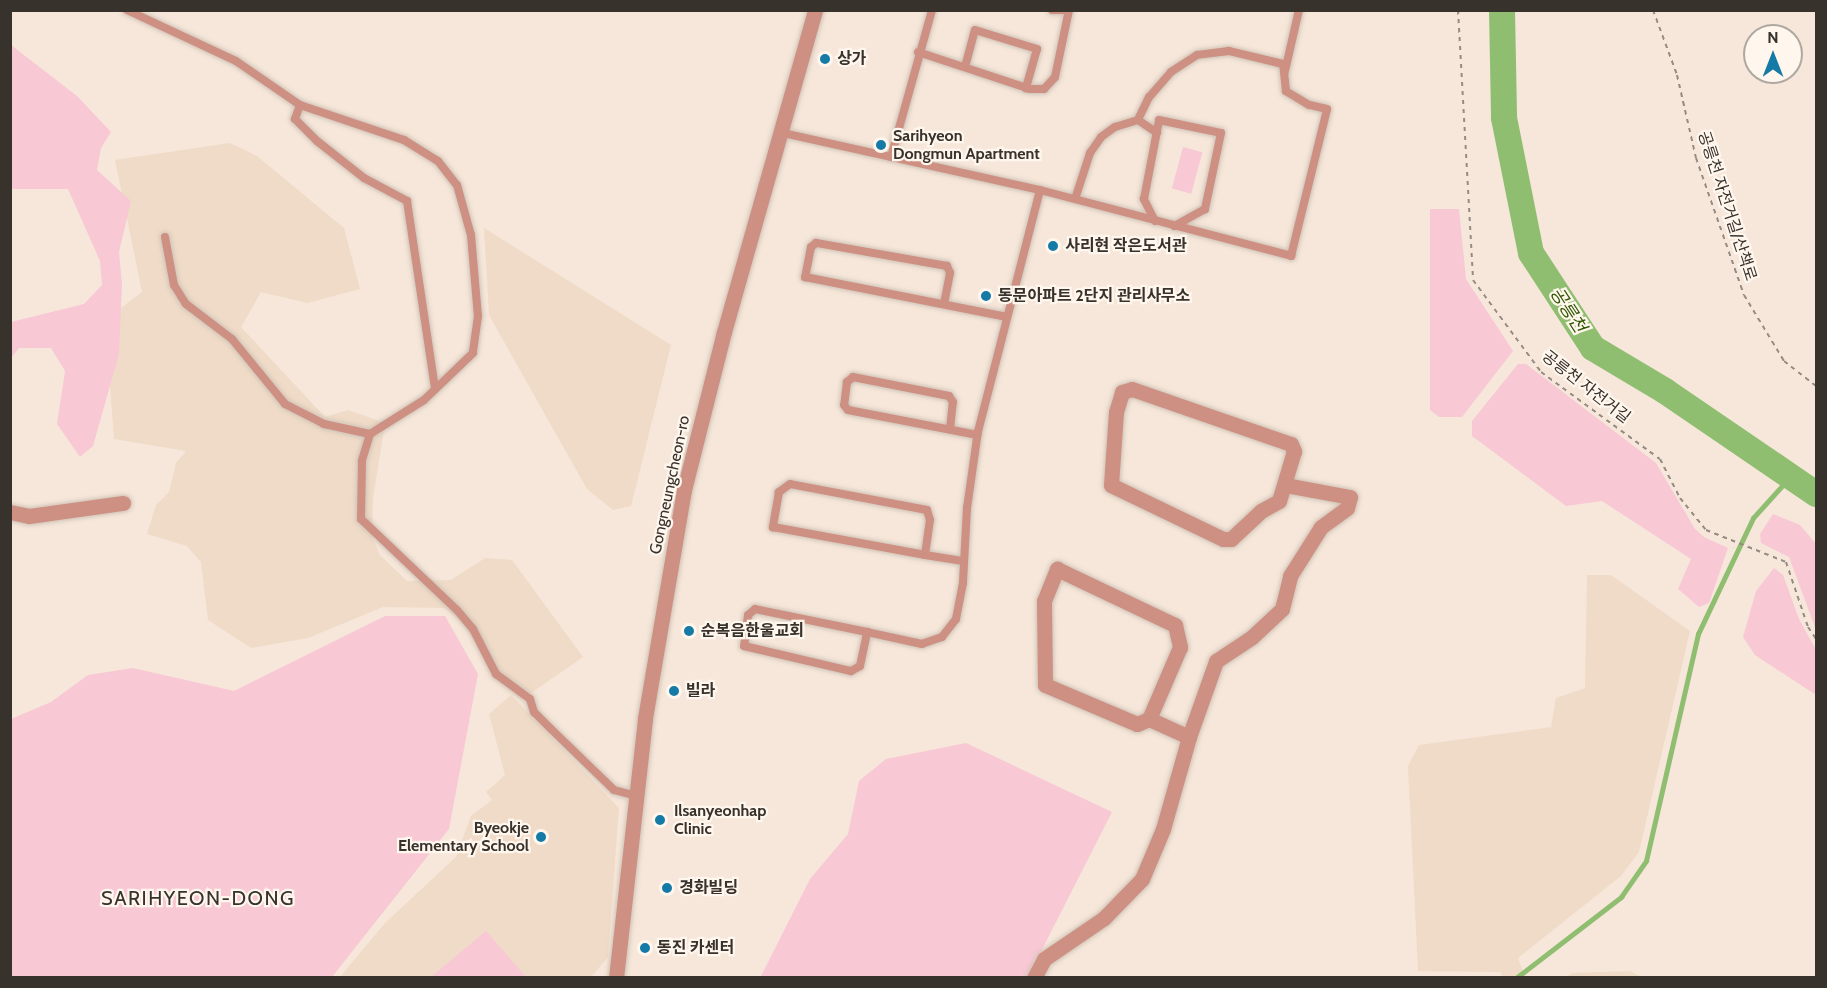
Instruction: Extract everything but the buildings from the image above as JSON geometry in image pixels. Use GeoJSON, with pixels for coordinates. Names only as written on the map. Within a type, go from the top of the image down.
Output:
{"type":"FeatureCollection","features":[{"type":"Feature","properties":{"kind":"street","name":"Gongneungcheon-ro"},"geometry":{"type":"LineString","coordinates":[[616,978],[645,718],[684,490],[724,332],[783,134],[815,10]]}},
{"type":"Feature","properties":{"kind":"street"},"geometry":{"type":"LineString","coordinates":[[1132,389],[1291,444],[1294,451],[1286,485],[1280,501],[1261,511],[1231,539],[1194,527],[1111,485],[1116,412],[1122,392],[1132,389]]}},
{"type":"Feature","properties":{"kind":"street"},"geometry":{"type":"LineString","coordinates":[[1034,978],[1044,958],[1104,918],[1142,879],[1163,829],[1189,738],[1216,661],[1281,609],[1290,576],[1321,527],[1347,508],[1350,497],[1286,485]]}},
{"type":"Feature","properties":{"kind":"street"},"geometry":{"type":"LineString","coordinates":[[10,512],[29,516],[123,502]]}},
{"type":"Feature","properties":{"kind":"street"},"geometry":{"type":"LineString","coordinates":[[1149,719],[1180,646],[1175,625],[1057,569],[1044,601],[1045,685],[1137,724],[1149,719],[1189,738]]}},
{"type":"Feature","properties":{"kind":"lane"},"geometry":{"type":"LineString","coordinates":[[127,10],[236,61],[300,105],[404,140],[438,161],[457,185],[471,235],[478,316],[473,353],[435,389],[370,434],[362,461],[361,521],[457,610],[473,629],[496,674],[530,699],[534,712],[550,728],[614,790],[637,796]]}},
{"type":"Feature","properties":{"kind":"lane"},"geometry":{"type":"LineString","coordinates":[[891,157],[918,52],[932,10]]}},
{"type":"Feature","properties":{"kind":"lane"},"geometry":{"type":"LineString","coordinates":[[918,52],[1026,88],[1044,89],[1055,77],[1067,10],[1052,10]]}},
{"type":"Feature","properties":{"kind":"lane"},"geometry":{"type":"LineString","coordinates":[[1284,74],[1299,10]]}},
{"type":"Feature","properties":{"kind":"lane"},"geometry":{"type":"LineString","coordinates":[[965,67],[975,30],[1037,49],[1026,88]]}},
{"type":"Feature","properties":{"kind":"lane"},"geometry":{"type":"LineString","coordinates":[[783,134],[1040,190],[1075,200],[1291,256],[1327,109],[1309,105],[1286,91],[1283,64],[1229,51],[1197,55],[1172,72],[1149,97],[1138,120],[1115,127],[1101,136],[1090,153],[1075,200]]}},
{"type":"Feature","properties":{"kind":"lane"},"geometry":{"type":"LineString","coordinates":[[300,105],[295,119],[317,141],[364,178],[407,201],[435,389]]}},
{"type":"Feature","properties":{"kind":"lane"},"geometry":{"type":"LineString","coordinates":[[1138,120],[1157,133]]}},
{"type":"Feature","properties":{"kind":"lane"},"geometry":{"type":"LineString","coordinates":[[1155,220],[1144,200],[1159,120],[1221,133],[1204,209],[1174,226]]}},
{"type":"Feature","properties":{"kind":"lane"},"geometry":{"type":"LineString","coordinates":[[867,632],[860,666],[851,671],[744,646],[748,615],[755,609],[867,632],[922,644],[942,637],[956,619],[978,435],[1040,190]]}},
{"type":"Feature","properties":{"kind":"lane"},"geometry":{"type":"LineString","coordinates":[[165,237],[174,285],[186,304],[232,339],[285,404],[324,424],[370,434]]}},
{"type":"Feature","properties":{"kind":"lane"},"geometry":{"type":"LineString","coordinates":[[944,304],[950,273],[947,266],[816,243],[811,247],[805,278],[1007,317]]}},
{"type":"Feature","properties":{"kind":"lane"},"geometry":{"type":"LineString","coordinates":[[950,429],[953,402],[949,396],[853,377],[847,382],[844,405],[848,410],[978,435]]}},
{"type":"Feature","properties":{"kind":"lane"},"geometry":{"type":"LineString","coordinates":[[925,555],[930,520],[927,510],[790,484],[779,492],[773,527],[925,555],[964,561]]}},
{"type":"Feature","properties":{"kind":"path","name":"공릉천 자전거길"},"geometry":{"type":"LineString","coordinates":[[1458,10],[1473,280],[1541,372],[1660,459],[1680,498],[1706,530],[1786,562],[1808,627],[1816,639]]}},
{"type":"Feature","properties":{"kind":"path","name":"공릉천 자전거길/산책로"},"geometry":{"type":"LineString","coordinates":[[1653,10],[1677,75],[1696,158],[1744,295],[1784,361],[1816,386]]}},
{"type":"Feature","properties":{"kind":"shaded area"},"geometry":{"type":"Polygon","coordinates":[[[11,45],[77,96],[111,132],[101,148],[97,170],[131,201],[119,252],[122,284],[119,354],[93,446],[80,457],[57,424],[65,371],[51,348],[19,348],[11,358],[11,322],[84,304],[102,285],[100,261],[68,189],[11,189],[11,45]]]}},
{"type":"Feature","properties":{"kind":"shaded area"},"geometry":{"type":"Polygon","coordinates":[[[230,143],[257,156],[344,228],[360,289],[307,303],[261,292],[241,327],[325,417],[348,410],[385,423],[373,499],[372,537],[380,555],[407,581],[451,580],[485,558],[512,560],[583,657],[521,700],[507,687],[461,622],[445,608],[383,607],[308,638],[251,648],[208,620],[201,562],[187,546],[147,534],[156,505],[169,492],[176,463],[186,451],[114,439],[105,320],[142,292],[115,160],[230,143]]]}},
{"type":"Feature","properties":{"kind":"shaded area"},"geometry":{"type":"Polygon","coordinates":[[[1183,147],[1202,152],[1191,194],[1172,189],[1183,147]]]}},
{"type":"Feature","properties":{"kind":"shaded area"},"geometry":{"type":"Polygon","coordinates":[[[1430,209],[1459,209],[1466,279],[1513,351],[1462,417],[1439,417],[1430,410],[1430,209]]]}},
{"type":"Feature","properties":{"kind":"shaded area"},"geometry":{"type":"Polygon","coordinates":[[[484,228],[671,345],[631,506],[613,510],[587,489],[489,315],[484,228]]]}},
{"type":"Feature","properties":{"kind":"shaded area"},"geometry":{"type":"Polygon","coordinates":[[[1518,364],[1526,364],[1656,463],[1695,529],[1704,537],[1728,548],[1709,603],[1699,607],[1678,589],[1691,559],[1602,501],[1566,506],[1472,436],[1472,421],[1518,364]]]}},
{"type":"Feature","properties":{"kind":"shaded area"},"geometry":{"type":"Polygon","coordinates":[[[1773,514],[1800,525],[1816,544],[1816,630],[1789,557],[1761,543],[1760,534],[1773,514]]]}},
{"type":"Feature","properties":{"kind":"shaded area"},"geometry":{"type":"Polygon","coordinates":[[[1774,568],[1783,575],[1799,619],[1816,650],[1816,695],[1755,655],[1743,637],[1756,591],[1774,568]]]}},
{"type":"Feature","properties":{"kind":"shaded area"},"geometry":{"type":"Polygon","coordinates":[[[1587,575],[1611,575],[1690,631],[1639,852],[1621,876],[1518,958],[1525,977],[1503,977],[1500,972],[1418,971],[1408,766],[1419,745],[1551,727],[1556,698],[1585,688],[1587,575]]]}},
{"type":"Feature","properties":{"kind":"shaded area"},"geometry":{"type":"Polygon","coordinates":[[[385,616],[445,616],[478,674],[449,829],[332,977],[11,977],[11,719],[51,702],[88,675],[133,668],[234,691],[385,616]]]}},
{"type":"Feature","properties":{"kind":"shaded area","name":"Byeokje Elementary School"},"geometry":{"type":"Polygon","coordinates":[[[511,695],[619,808],[608,957],[591,977],[339,978],[385,923],[456,857],[471,816],[492,800],[486,792],[505,775],[489,714],[511,695]]]}},
{"type":"Feature","properties":{"kind":"shaded area"},"geometry":{"type":"Polygon","coordinates":[[[966,743],[1112,812],[1028,977],[760,978],[810,879],[848,834],[859,781],[886,759],[966,743]]]}},
{"type":"Feature","properties":{"kind":"shaded area"},"geometry":{"type":"Polygon","coordinates":[[[486,931],[526,977],[431,977],[486,931]]]}},
{"type":"Feature","properties":{"kind":"shaded area"},"geometry":{"type":"Polygon","coordinates":[[[1630,971],[1642,977],[1565,977],[1573,973],[1630,971]]]}},
{"type":"Feature","properties":{"kind":"waterway","name":"공릉천"},"geometry":{"type":"LineString","coordinates":[[1502,10],[1504,118],[1531,253],[1593,348],[1665,391],[1816,494]]}},
{"type":"Feature","properties":{"kind":"waterway"},"geometry":{"type":"LineString","coordinates":[[1516,978],[1621,897],[1646,861],[1698,634],[1753,518],[1791,476]]}},
{"type":"Feature","properties":{"kind":"place","name":"상가"},"geometry":{"type":"Point","coordinates":[825,59]}},
{"type":"Feature","properties":{"kind":"place","name":"Sarihyeon Dongmun Apartment"},"geometry":{"type":"Point","coordinates":[881,145]}},
{"type":"Feature","properties":{"kind":"place","name":"사리현 작은도서관"},"geometry":{"type":"Point","coordinates":[1053,246]}},
{"type":"Feature","properties":{"kind":"place","name":"동문아파트 2단지 관리사무소"},"geometry":{"type":"Point","coordinates":[986,296]}},
{"type":"Feature","properties":{"kind":"place","name":"순복음한울교회"},"geometry":{"type":"Point","coordinates":[689,631]}},
{"type":"Feature","properties":{"kind":"place","name":"빌라"},"geometry":{"type":"Point","coordinates":[674,691]}},
{"type":"Feature","properties":{"kind":"place","name":"Ilsanyeonhap Clinic"},"geometry":{"type":"Point","coordinates":[660,820]}},
{"type":"Feature","properties":{"kind":"place","name":"Byeokje Elementary School"},"geometry":{"type":"Point","coordinates":[541,837]}},
{"type":"Feature","properties":{"kind":"place","name":"경화빌딩"},"geometry":{"type":"Point","coordinates":[667,888]}},
{"type":"Feature","properties":{"kind":"place","name":"동진 카센터"},"geometry":{"type":"Point","coordinates":[645,948]}},
{"type":"Feature","properties":{"kind":"district","name":"SARIHYEON-DONG"},"geometry":{"type":"Point","coordinates":[198,898]}}]}
